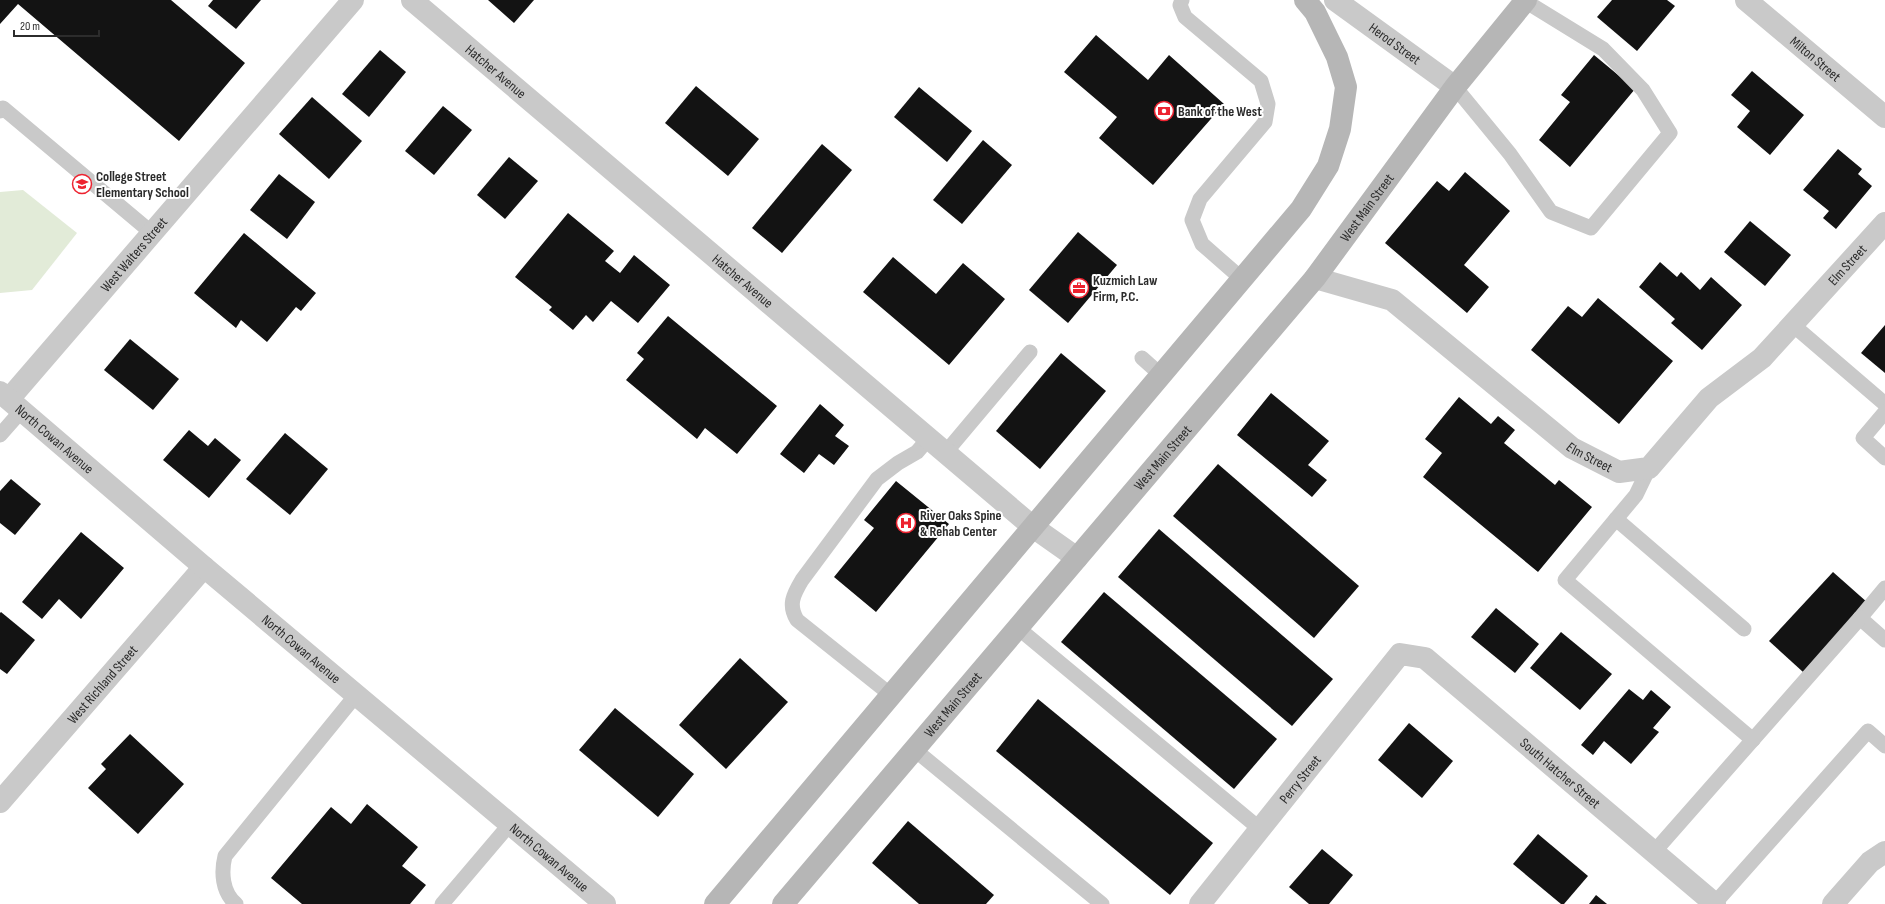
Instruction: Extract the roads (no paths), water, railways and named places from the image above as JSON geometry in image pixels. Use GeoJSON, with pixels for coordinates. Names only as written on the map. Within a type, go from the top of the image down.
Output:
{"type":"FeatureCollection","features":[{"type":"Feature","properties":{"kind":"main road"},"geometry":{"type":"LineString","coordinates":[[715,904],[1301,210],[1328,166],[1340,129],[1346,87],[1337,57],[1315,12],[1305,0]]}},
{"type":"Feature","properties":{"kind":"main road","name":"West Main Street"},"geometry":{"type":"LineString","coordinates":[[783,904],[1315,278],[1455,87],[1526,1]]}},
{"type":"Feature","properties":{"kind":"street","name":"West Walters Street"},"geometry":{"type":"LineString","coordinates":[[10,400],[353,0]]}},
{"type":"Feature","properties":{"kind":"street","name":"Hatcher Avenue"},"geometry":{"type":"LineString","coordinates":[[412,0],[1033,527],[1077,558]]}},
{"type":"Feature","properties":{"kind":"street","name":"Herod Street"},"geometry":{"type":"LineString","coordinates":[[1335,0],[1455,87]]}},
{"type":"Feature","properties":{"kind":"street","name":"Milton Street"},"geometry":{"type":"LineString","coordinates":[[1746,0],[1885,118]]}},
{"type":"Feature","properties":{"kind":"street","name":"Elm Street"},"geometry":{"type":"LineString","coordinates":[[1315,278],[1392,300],[1572,448],[1619,472],[1649,468],[1709,398],[1762,358],[1885,223]]}},
{"type":"Feature","properties":{"kind":"street","name":"North Cowan Avenue"},"geometry":{"type":"LineString","coordinates":[[10,400],[356,695],[605,904]]}},
{"type":"Feature","properties":{"kind":"street","name":"West Richland Street"},"geometry":{"type":"LineString","coordinates":[[0,802],[204,566]]}},
{"type":"Feature","properties":{"kind":"street","name":"Perry Street"},"geometry":{"type":"LineString","coordinates":[[1200,904],[1400,654]]}},
{"type":"Feature","properties":{"kind":"street","name":"South Hatcher Street"},"geometry":{"type":"LineString","coordinates":[[1400,654],[1425,658],[1715,904]]}},
{"type":"Feature","properties":{"kind":"street"},"geometry":{"type":"LineString","coordinates":[[1833,904],[1870,862],[1885,852]]}},
{"type":"Feature","properties":{"kind":"lane"},"geometry":{"type":"LineString","coordinates":[[1182,0],[1180,4],[1185,17],[1261,81],[1268,104],[1265,122],[1200,199],[1192,220],[1202,244],[1242,279]]}},
{"type":"Feature","properties":{"kind":"lane"},"geometry":{"type":"LineString","coordinates":[[1455,87],[1510,154],[1551,212],[1591,228],[1670,134],[1643,90],[1603,50],[1526,1]]}},
{"type":"Feature","properties":{"kind":"lane"},"geometry":{"type":"LineString","coordinates":[[0,110],[2,108],[152,233]]}},
{"type":"Feature","properties":{"kind":"lane"},"geometry":{"type":"LineString","coordinates":[[1793,325],[1885,404]]}},
{"type":"Feature","properties":{"kind":"lane"},"geometry":{"type":"LineString","coordinates":[[946,452],[1030,352]]}},
{"type":"Feature","properties":{"kind":"lane"},"geometry":{"type":"LineString","coordinates":[[1142,358],[1162,375]]}},
{"type":"Feature","properties":{"kind":"lane"},"geometry":{"type":"LineString","coordinates":[[0,435],[10,400]]}},
{"type":"Feature","properties":{"kind":"lane"},"geometry":{"type":"LineString","coordinates":[[1885,412],[1863,438],[1885,458]]}},
{"type":"Feature","properties":{"kind":"lane"},"geometry":{"type":"LineString","coordinates":[[891,695],[797,620],[792,612],[792,603],[794,593],[802,580],[877,479],[898,463],[916,452],[929,438]]}},
{"type":"Feature","properties":{"kind":"lane"},"geometry":{"type":"LineString","coordinates":[[1649,468],[1636,495],[1565,580],[1753,740]]}},
{"type":"Feature","properties":{"kind":"lane"},"geometry":{"type":"LineString","coordinates":[[1616,520],[1744,629]]}},
{"type":"Feature","properties":{"kind":"lane"},"geometry":{"type":"LineString","coordinates":[[1654,852],[1885,588]]}},
{"type":"Feature","properties":{"kind":"lane"},"geometry":{"type":"LineString","coordinates":[[1860,618],[1885,640]]}},
{"type":"Feature","properties":{"kind":"lane"},"geometry":{"type":"LineString","coordinates":[[1018,628],[1260,829]]}},
{"type":"Feature","properties":{"kind":"lane"},"geometry":{"type":"LineString","coordinates":[[236,904],[231,900],[225,889],[223,864],[225,856],[356,695]]}},
{"type":"Feature","properties":{"kind":"lane"},"geometry":{"type":"LineString","coordinates":[[1715,904],[1868,732],[1885,746]]}},
{"type":"Feature","properties":{"kind":"lane"},"geometry":{"type":"LineString","coordinates":[[915,750],[1102,904]]}},
{"type":"Feature","properties":{"kind":"lane"},"geometry":{"type":"LineString","coordinates":[[442,904],[510,824]]}},
{"type":"Feature","properties":{"kind":"place","name":"Bank of the West"},"geometry":{"type":"Point","coordinates":[1164,111]}},
{"type":"Feature","properties":{"kind":"place","name":"College Street Elementary School"},"geometry":{"type":"Point","coordinates":[82,184]}},
{"type":"Feature","properties":{"kind":"place","name":"Kuzmich Law Firm, P.C."},"geometry":{"type":"Point","coordinates":[1079,288]}},
{"type":"Feature","properties":{"kind":"place","name":"River Oaks Spine & Rehab Center"},"geometry":{"type":"Point","coordinates":[906,523]}}]}
